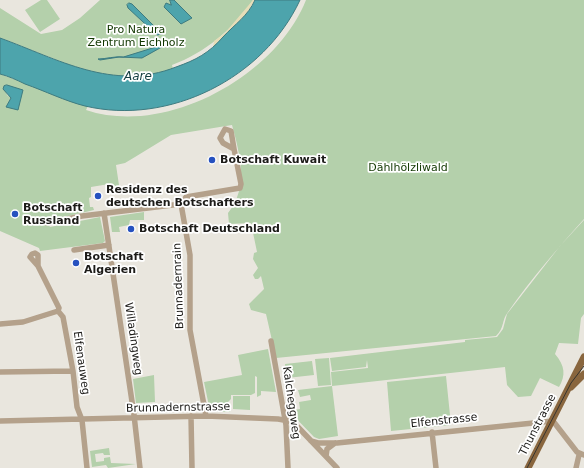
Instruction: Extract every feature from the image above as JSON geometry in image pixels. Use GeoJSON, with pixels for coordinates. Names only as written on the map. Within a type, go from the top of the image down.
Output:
{"type":"FeatureCollection","features":[{"type":"Feature","properties":{"kind":"main road","name":"Thunstrasse"},"geometry":{"type":"LineString","coordinates":[[528,468],[584,357]]}},
{"type":"Feature","properties":{"kind":"main road","name":"Thunstrasse"},"geometry":{"type":"LineString","coordinates":[[567,392],[584,374]]}},
{"type":"Feature","properties":{"kind":"street"},"geometry":{"type":"LineString","coordinates":[[47,224],[104,213],[180,204],[186,197],[240,188],[240,178],[234,149]]}},
{"type":"Feature","properties":{"kind":"street","name":"Brunnadernrain"},"geometry":{"type":"LineString","coordinates":[[180,204],[190,252],[190,330],[206,416]]}},
{"type":"Feature","properties":{"kind":"street","name":"Willadingweg"},"geometry":{"type":"LineString","coordinates":[[104,213],[140,468]]}},
{"type":"Feature","properties":{"kind":"street"},"geometry":{"type":"LineString","coordinates":[[74,250],[109,245]]}},
{"type":"Feature","properties":{"kind":"street","name":"Elfenauweg"},"geometry":{"type":"LineString","coordinates":[[38,266],[59,308],[58,311],[62,315],[66,328],[77,407],[82,420],[87,468]]}},
{"type":"Feature","properties":{"kind":"street"},"geometry":{"type":"LineString","coordinates":[[0,324],[23,322],[58,311]]}},
{"type":"Feature","properties":{"kind":"street","name":"Kalcheggweg"},"geometry":{"type":"LineString","coordinates":[[271,341],[286,420],[288,468]]}},
{"type":"Feature","properties":{"kind":"street"},"geometry":{"type":"LineString","coordinates":[[0,372],[73,371]]}},
{"type":"Feature","properties":{"kind":"street"},"geometry":{"type":"LineString","coordinates":[[191,416],[192,468]]}},
{"type":"Feature","properties":{"kind":"street","name":"Brunnadernstrasse"},"geometry":{"type":"LineString","coordinates":[[0,421],[191,416],[254,416],[286,420],[295,424],[337,468]]}},
{"type":"Feature","properties":{"kind":"street"},"geometry":{"type":"LineString","coordinates":[[553,421],[582,455],[576,468]]}},
{"type":"Feature","properties":{"kind":"street","name":"Elfenstrasse"},"geometry":{"type":"LineString","coordinates":[[311,441],[318,443],[337,443],[432,432],[553,421]]}},
{"type":"Feature","properties":{"kind":"street"},"geometry":{"type":"LineString","coordinates":[[432,432],[436,468]]}},
{"type":"Feature","properties":{"kind":"street"},"geometry":{"type":"LineString","coordinates":[[326,456],[328,448],[337,443]]}},
{"type":"Feature","properties":{"kind":"green space"},"geometry":{"type":"Polygon","coordinates":[[[41,0],[47,0],[60,19],[40,32],[25,10],[41,0]]]}},
{"type":"Feature","properties":{"kind":"green space","name":"Pro Natura Zentrum Eichholz"},"geometry":{"type":"Polygon","coordinates":[[[100,0],[253,0],[237,21],[207,47],[172,65],[173,69],[150,75],[128,76],[106,74],[85,69],[0,38],[0,8],[41,34],[62,30],[80,18],[100,0]]]}},
{"type":"Feature","properties":{"kind":"green space","name":"Dählhölzliwald"},"geometry":{"type":"Polygon","coordinates":[[[306,0],[584,0],[584,219],[526,288],[504,318],[501,330],[496,336],[276,358],[266,314],[251,310],[249,304],[264,289],[261,276],[258,279],[255,279],[253,275],[258,268],[253,259],[254,253],[257,252],[251,223],[229,224],[228,213],[235,203],[241,182],[240,159],[232,125],[171,135],[125,163],[116,165],[120,192],[110,194],[111,187],[109,184],[91,187],[91,197],[89,198],[90,207],[93,207],[94,210],[47,221],[50,227],[100,217],[105,241],[103,243],[40,251],[39,248],[0,231],[0,74],[88,106],[86,110],[117,116],[150,115],[183,107],[215,94],[244,75],[270,53],[291,28],[306,0]],[[23,90],[6,91],[7,95],[11,98],[7,107],[23,90]]]}},
{"type":"Feature","properties":{"kind":"green space"},"geometry":{"type":"Polygon","coordinates":[[[144,212],[144,220],[130,220],[129,225],[119,227],[120,232],[112,232],[110,217],[144,212]]]}},
{"type":"Feature","properties":{"kind":"green space"},"geometry":{"type":"Polygon","coordinates":[[[584,220],[584,314],[581,318],[578,344],[559,343],[555,354],[563,367],[563,378],[559,387],[540,378],[531,396],[518,397],[507,385],[505,367],[332,386],[331,372],[368,368],[367,360],[366,367],[332,371],[330,358],[497,337],[503,329],[507,314],[560,246],[584,220]]]}},
{"type":"Feature","properties":{"kind":"green space"},"geometry":{"type":"Polygon","coordinates":[[[268,349],[276,392],[261,391],[261,395],[257,397],[257,377],[255,376],[255,393],[251,395],[231,395],[231,399],[227,403],[231,406],[230,412],[210,411],[204,382],[242,375],[238,355],[268,349]]]}},
{"type":"Feature","properties":{"kind":"green space"},"geometry":{"type":"Polygon","coordinates":[[[329,358],[331,385],[318,386],[315,359],[329,358]]]}},
{"type":"Feature","properties":{"kind":"green space"},"geometry":{"type":"Polygon","coordinates":[[[312,361],[314,375],[287,378],[285,364],[312,361]]]}},
{"type":"Feature","properties":{"kind":"green space"},"geometry":{"type":"Polygon","coordinates":[[[154,375],[155,402],[136,403],[133,379],[154,375]]]}},
{"type":"Feature","properties":{"kind":"green space"},"geometry":{"type":"Polygon","coordinates":[[[446,376],[451,425],[391,431],[387,382],[446,376]]]}},
{"type":"Feature","properties":{"kind":"green space"},"geometry":{"type":"Polygon","coordinates":[[[332,386],[338,436],[319,439],[314,437],[288,410],[288,406],[293,405],[294,410],[300,409],[299,402],[311,400],[310,395],[300,397],[298,390],[332,386]]]}},
{"type":"Feature","properties":{"kind":"green space"},"geometry":{"type":"Polygon","coordinates":[[[233,396],[250,396],[250,410],[233,409],[233,396]]]}},
{"type":"Feature","properties":{"kind":"green space"},"geometry":{"type":"Polygon","coordinates":[[[109,448],[110,455],[104,455],[103,453],[95,454],[96,462],[104,461],[104,458],[110,457],[111,463],[136,464],[108,468],[106,465],[92,467],[90,451],[109,448]]]}},
{"type":"Feature","properties":{"kind":"sand"},"geometry":{"type":"Polygon","coordinates":[[[253,0],[255,0],[246,15],[213,48],[214,41],[225,33],[253,0]]]}},
{"type":"Feature","properties":{"kind":"water"},"geometry":{"type":"Polygon","coordinates":[[[170,0],[174,0],[192,18],[181,24],[164,7],[166,3],[171,5],[170,0]]]}},
{"type":"Feature","properties":{"kind":"water","name":"Aare"},"geometry":{"type":"Polygon","coordinates":[[[255,0],[300,0],[284,28],[263,52],[238,73],[210,90],[180,102],[149,109],[117,110],[85,106],[62,99],[0,74],[0,38],[86,70],[130,76],[153,74],[196,59],[207,52],[218,43],[245,15],[255,0]]]}},
{"type":"Feature","properties":{"kind":"water"},"geometry":{"type":"Polygon","coordinates":[[[129,3],[132,4],[162,34],[157,35],[128,8],[127,5],[129,3]]]}},
{"type":"Feature","properties":{"kind":"water"},"geometry":{"type":"Polygon","coordinates":[[[169,43],[142,58],[119,57],[123,57],[169,43]]]}},
{"type":"Feature","properties":{"kind":"water"},"geometry":{"type":"Polygon","coordinates":[[[117,57],[119,57],[100,60],[98,59],[117,57]]]}},
{"type":"Feature","properties":{"kind":"water"},"geometry":{"type":"Polygon","coordinates":[[[7,85],[23,90],[18,110],[6,107],[11,98],[3,89],[4,86],[7,85]]]}},
{"type":"Feature","properties":{"kind":"tram line"},"geometry":{"type":"LineString","coordinates":[[527,468],[571,383],[584,366]]}},
{"type":"Feature","properties":{"kind":"place","name":"Botschaft Kuwait"},"geometry":{"type":"Point","coordinates":[212,160]}},
{"type":"Feature","properties":{"kind":"place","name":"Residenz des deutschen Botschafters"},"geometry":{"type":"Point","coordinates":[98,196]}},
{"type":"Feature","properties":{"kind":"place","name":"Botschaft Russland"},"geometry":{"type":"Point","coordinates":[15,214]}},
{"type":"Feature","properties":{"kind":"place","name":"Botschaft Deutschland"},"geometry":{"type":"Point","coordinates":[131,229]}},
{"type":"Feature","properties":{"kind":"place","name":"Botschaft Algerien"},"geometry":{"type":"Point","coordinates":[76,263]}}]}
